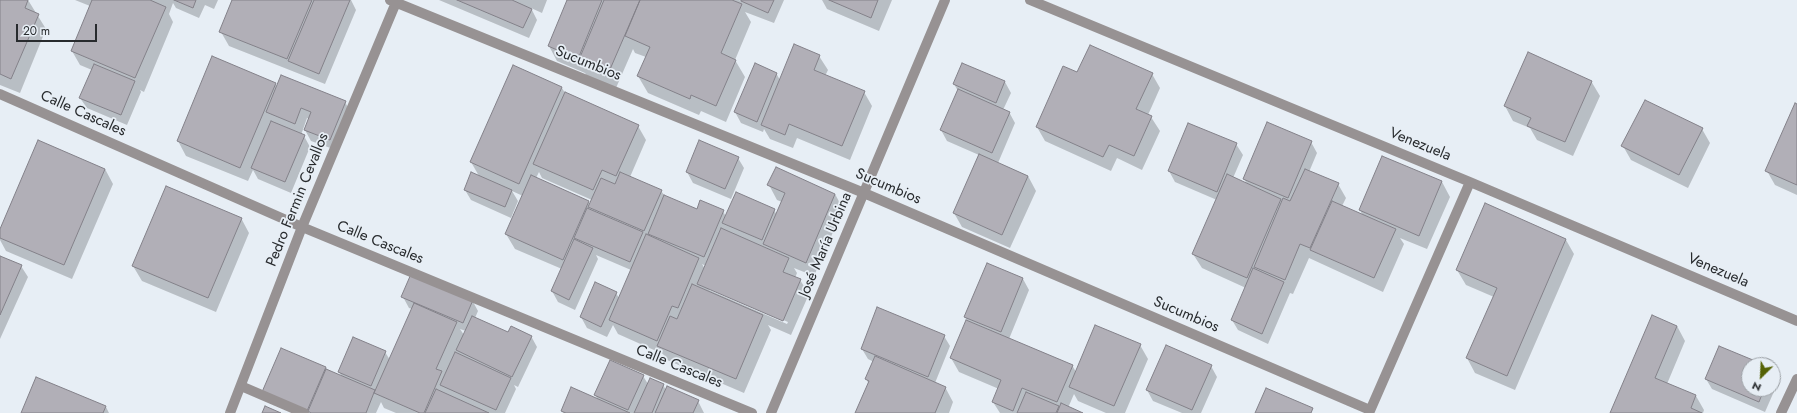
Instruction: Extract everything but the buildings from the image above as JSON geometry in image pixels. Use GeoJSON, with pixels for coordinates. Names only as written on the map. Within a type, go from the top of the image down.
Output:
{"type":"FeatureCollection","features":[{"type":"Feature","properties":{"kind":"street","name":"José María Urbina"},"geometry":{"type":"LineString","coordinates":[[771,413],[945,0]]}},
{"type":"Feature","properties":{"kind":"street","name":"Venezuela"},"geometry":{"type":"LineString","coordinates":[[1030,0],[1470,182],[1797,321]]}},
{"type":"Feature","properties":{"kind":"street","name":"Sucumbios"},"geometry":{"type":"LineString","coordinates":[[394,1],[864,192],[1370,412]]}},
{"type":"Feature","properties":{"kind":"street","name":"Pedro Fermin Cevallos"},"geometry":{"type":"LineString","coordinates":[[230,413],[302,228],[394,1]]}},
{"type":"Feature","properties":{"kind":"street","name":"Calle Cascales"},"geometry":{"type":"LineString","coordinates":[[0,94],[302,228],[752,413]]}},
{"type":"Feature","properties":{"kind":"street"},"geometry":{"type":"LineString","coordinates":[[1370,412],[1470,182]]}},
{"type":"Feature","properties":{"kind":"street"},"geometry":{"type":"LineString","coordinates":[[1781,413],[1797,379]]}},
{"type":"Feature","properties":{"kind":"street"},"geometry":{"type":"LineString","coordinates":[[241,386],[304,413]]}}]}
